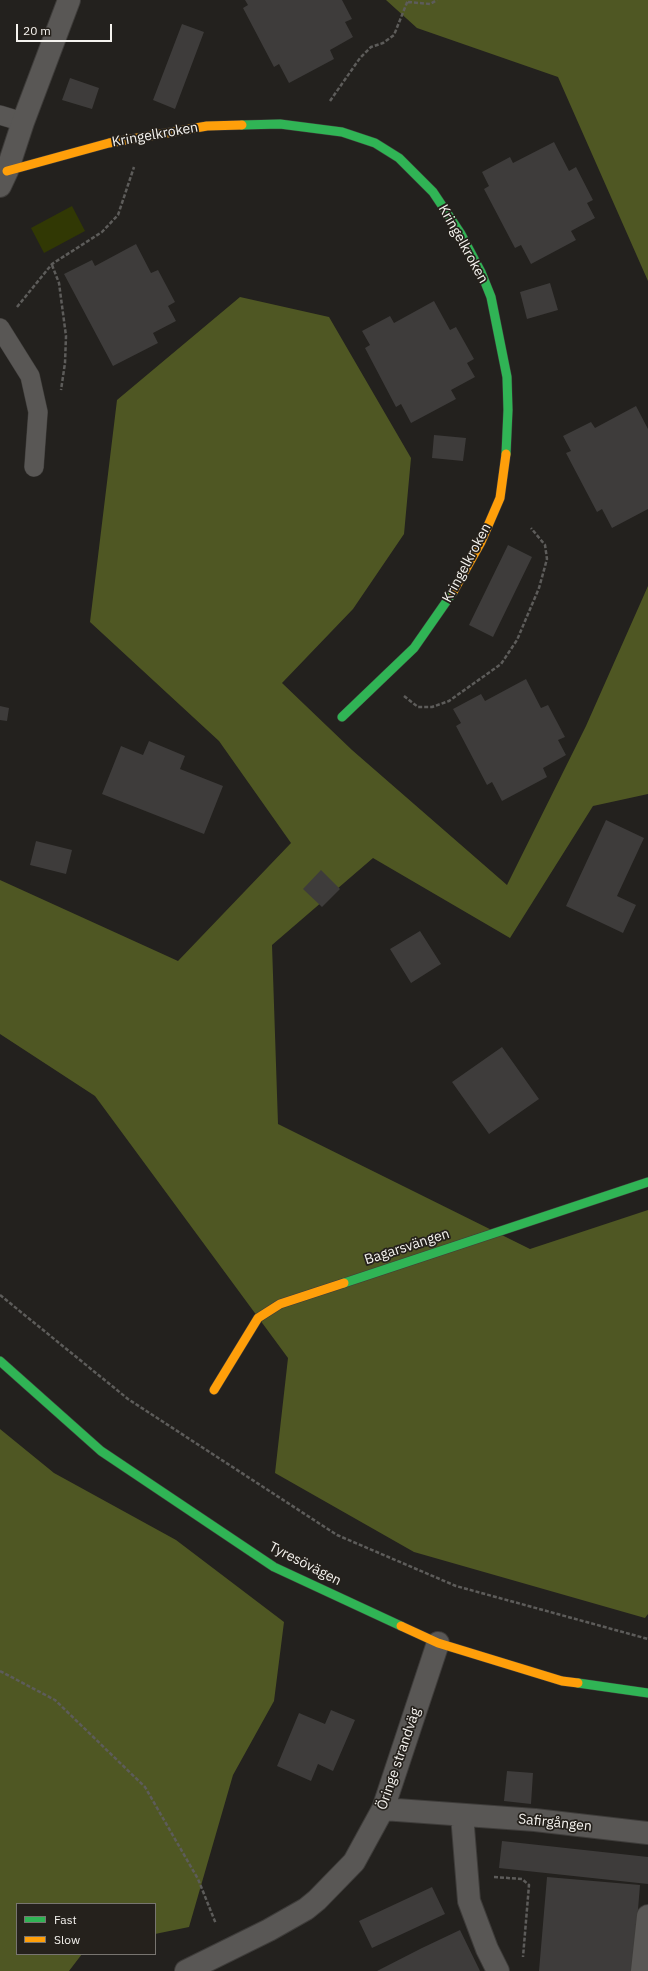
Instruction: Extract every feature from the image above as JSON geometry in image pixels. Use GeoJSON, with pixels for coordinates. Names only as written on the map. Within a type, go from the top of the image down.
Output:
{"type":"FeatureCollection","features":[{"type":"Feature","properties":{"kind":"street","name":"Kringelkroken"},"geometry":{"type":"LineString","coordinates":[[4,179],[23,122],[69,0]]}},
{"type":"Feature","properties":{"kind":"street","name":"Kringelkroken"},"geometry":{"type":"LineString","coordinates":[[4,179],[109,143],[207,126],[280,124],[342,132],[375,143],[399,158],[433,192],[461,234],[481,272],[491,297],[507,377],[508,410],[506,454],[500,498],[480,542],[448,602],[414,648],[342,717]]}},
{"type":"Feature","properties":{"kind":"street","name":"Bagarsvängen"},"geometry":{"type":"LineString","coordinates":[[214,1390],[258,1318],[280,1304],[648,1182]]}},
{"type":"Feature","properties":{"kind":"street","name":"Tyresövägen"},"geometry":{"type":"LineString","coordinates":[[0,1361],[101,1451],[274,1567],[438,1643],[562,1680],[648,1693]]}},
{"type":"Feature","properties":{"kind":"street","name":"Öringe strandväg"},"geometry":{"type":"LineString","coordinates":[[186,1971],[228,1952],[306,1909],[317,1900],[354,1862],[383,1809],[438,1643]]}},
{"type":"Feature","properties":{"kind":"street","name":"Safirgången"},"geometry":{"type":"LineString","coordinates":[[383,1809],[535,1820],[648,1833]]}},
{"type":"Feature","properties":{"kind":"street"},"geometry":{"type":"LineString","coordinates":[[462,1815],[469,1901],[487,1949],[498,1971]]}},
{"type":"Feature","properties":{"kind":"street"},"geometry":{"type":"LineString","coordinates":[[642,1971],[648,1916]]}},
{"type":"Feature","properties":{"kind":"lane"},"geometry":{"type":"LineString","coordinates":[[0,115],[23,122]]}},
{"type":"Feature","properties":{"kind":"lane"},"geometry":{"type":"LineString","coordinates":[[0,328],[30,376],[38,412],[34,467]]}},
{"type":"Feature","properties":{"kind":"path"},"geometry":{"type":"LineString","coordinates":[[326,107],[371,46],[383,43],[394,35],[408,1],[430,4],[436,0]]}},
{"type":"Feature","properties":{"kind":"path"},"geometry":{"type":"LineString","coordinates":[[14,311],[52,264],[102,232],[118,215],[134,170],[135,156],[128,140]]}},
{"type":"Feature","properties":{"kind":"path"},"geometry":{"type":"LineString","coordinates":[[38,412],[58,413],[66,363],[64,310],[59,283],[52,264]]}},
{"type":"Feature","properties":{"kind":"path"},"geometry":{"type":"LineString","coordinates":[[399,692],[418,707],[432,707],[449,701],[501,664],[517,640],[539,588],[547,559],[545,545],[531,528]]}},
{"type":"Feature","properties":{"kind":"path"},"geometry":{"type":"LineString","coordinates":[[0,1295],[128,1399],[337,1535],[456,1586],[648,1639]]}},
{"type":"Feature","properties":{"kind":"path"},"geometry":{"type":"LineString","coordinates":[[0,1671],[54,1700],[145,1787],[198,1879],[228,1952]]}},
{"type":"Feature","properties":{"kind":"path"},"geometry":{"type":"LineString","coordinates":[[466,1875],[522,1879],[529,1886],[522,1963]]}},
{"type":"Feature","properties":{"kind":"green space"},"geometry":{"type":"Polygon","coordinates":[[[386,0],[648,0],[648,281],[558,77],[417,28],[386,0]]]}},
{"type":"Feature","properties":{"kind":"green space"},"geometry":{"type":"Polygon","coordinates":[[[72,206],[85,231],[44,253],[31,228],[72,206]]]}},
{"type":"Feature","properties":{"kind":"green space"},"geometry":{"type":"Polygon","coordinates":[[[240,297],[329,317],[411,458],[404,534],[353,609],[282,683],[352,750],[507,885],[586,726],[648,586],[648,794],[593,806],[510,938],[373,858],[272,945],[278,1124],[530,1249],[648,1210],[648,1614],[645,1618],[414,1552],[275,1473],[288,1358],[95,1096],[0,1034],[0,880],[178,961],[291,843],[219,741],[90,622],[117,400],[240,297]]]}},
{"type":"Feature","properties":{"kind":"green space"},"geometry":{"type":"Polygon","coordinates":[[[0,1429],[54,1473],[176,1540],[284,1622],[274,1701],[233,1775],[189,1927],[156,1934],[156,1903],[16,1903],[16,1955],[81,1955],[69,1971],[0,1971],[0,1429]]]}},
{"type":"Feature","properties":{"kind":"building"},"geometry":{"type":"Polygon","coordinates":[[[245,0],[342,0],[352,19],[345,22],[353,37],[330,50],[334,59],[289,83],[279,64],[274,67],[243,8],[248,5],[245,0]]]}},
{"type":"Feature","properties":{"kind":"building"},"geometry":{"type":"Polygon","coordinates":[[[182,24],[204,32],[175,109],[153,100],[182,24]]]}},
{"type":"Feature","properties":{"kind":"building"},"geometry":{"type":"Polygon","coordinates":[[[70,78],[99,88],[92,109],[62,100],[70,78]]]}},
{"type":"Feature","properties":{"kind":"building"},"geometry":{"type":"Polygon","coordinates":[[[554,142],[569,171],[576,167],[593,200],[587,203],[595,218],[571,231],[576,240],[531,264],[521,245],[515,248],[484,189],[489,186],[482,172],[510,157],[513,163],[554,142]]]}},
{"type":"Feature","properties":{"kind":"building"},"geometry":{"type":"Polygon","coordinates":[[[136,244],[151,273],[158,270],[175,302],[168,306],[176,321],[153,333],[158,343],[113,366],[64,274],[92,260],[95,266],[136,244]]]}},
{"type":"Feature","properties":{"kind":"building"},"geometry":{"type":"Polygon","coordinates":[[[550,283],[558,310],[527,319],[520,292],[550,283]]]}},
{"type":"Feature","properties":{"kind":"building"},"geometry":{"type":"Polygon","coordinates":[[[434,301],[450,330],[456,327],[474,359],[467,363],[475,377],[451,390],[456,399],[411,423],[401,404],[396,407],[365,348],[370,345],[362,331],[390,316],[394,323],[434,301]]]}},
{"type":"Feature","properties":{"kind":"building"},"geometry":{"type":"Polygon","coordinates":[[[636,406],[648,429],[648,509],[612,528],[602,509],[597,512],[566,453],[571,451],[563,436],[591,422],[595,428],[636,406]]]}},
{"type":"Feature","properties":{"kind":"building"},"geometry":{"type":"Polygon","coordinates":[[[434,435],[466,438],[463,461],[432,458],[434,435]]]}},
{"type":"Feature","properties":{"kind":"building"},"geometry":{"type":"Polygon","coordinates":[[[508,545],[532,557],[493,637],[469,625],[508,545]]]}},
{"type":"Feature","properties":{"kind":"building"},"geometry":{"type":"Polygon","coordinates":[[[526,679],[541,708],[548,705],[565,737],[558,740],[566,755],[543,768],[547,777],[502,801],[492,782],[487,785],[456,726],[461,723],[453,709],[481,694],[485,701],[526,679]]]}},
{"type":"Feature","properties":{"kind":"building"},"geometry":{"type":"Polygon","coordinates":[[[0,706],[9,708],[7,721],[0,720],[0,706]]]}},
{"type":"Feature","properties":{"kind":"building"},"geometry":{"type":"Polygon","coordinates":[[[149,741],[185,756],[180,769],[223,786],[204,834],[102,794],[121,746],[143,755],[149,741]]]}},
{"type":"Feature","properties":{"kind":"building"},"geometry":{"type":"Polygon","coordinates":[[[606,820],[644,838],[617,896],[636,905],[623,933],[566,906],[606,820]]]}},
{"type":"Feature","properties":{"kind":"building"},"geometry":{"type":"Polygon","coordinates":[[[36,841],[72,850],[66,874],[30,865],[36,841]]]}},
{"type":"Feature","properties":{"kind":"building"},"geometry":{"type":"Polygon","coordinates":[[[321,870],[340,889],[322,907],[303,889],[321,870]]]}},
{"type":"Feature","properties":{"kind":"building"},"geometry":{"type":"Polygon","coordinates":[[[420,931],[441,964],[411,983],[390,949],[420,931]]]}},
{"type":"Feature","properties":{"kind":"building"},"geometry":{"type":"Polygon","coordinates":[[[502,1047],[539,1099],[489,1134],[452,1082],[502,1047]]]}},
{"type":"Feature","properties":{"kind":"building"},"geometry":{"type":"Polygon","coordinates":[[[331,1710],[355,1720],[333,1771],[318,1764],[311,1781],[277,1766],[299,1713],[325,1724],[331,1710]]]}},
{"type":"Feature","properties":{"kind":"building"},"geometry":{"type":"Polygon","coordinates":[[[507,1771],[533,1773],[531,1804],[504,1801],[507,1771]]]}},
{"type":"Feature","properties":{"kind":"building"},"geometry":{"type":"Polygon","coordinates":[[[502,1841],[648,1857],[648,1884],[499,1868],[502,1841]]]}},
{"type":"Feature","properties":{"kind":"building"},"geometry":{"type":"Polygon","coordinates":[[[547,1877],[640,1885],[633,1971],[539,1971],[547,1877]]]}},
{"type":"Feature","properties":{"kind":"building"},"geometry":{"type":"Polygon","coordinates":[[[432,1887],[445,1914],[372,1948],[359,1921],[432,1887]]]}},
{"type":"Feature","properties":{"kind":"building"},"geometry":{"type":"Polygon","coordinates":[[[460,1930],[480,1971],[377,1971],[422,1948],[460,1930]]]}},
{"type":"Feature","properties":{"kind":"traffic: fast"},"geometry":{"type":"LineString","coordinates":[[242,125],[280,124],[342,132],[375,143],[399,158],[433,192],[461,234],[481,272],[491,297],[507,377],[508,410],[506,454]]}},
{"type":"Feature","properties":{"kind":"traffic: fast"},"geometry":{"type":"LineString","coordinates":[[342,717],[414,648],[453,592]]}},
{"type":"Feature","properties":{"kind":"traffic: fast"},"geometry":{"type":"LineString","coordinates":[[344,1283],[648,1182]]}},
{"type":"Feature","properties":{"kind":"traffic: fast"},"geometry":{"type":"LineString","coordinates":[[0,1361],[101,1451],[274,1567],[401,1626]]}},
{"type":"Feature","properties":{"kind":"traffic: fast"},"geometry":{"type":"LineString","coordinates":[[578,1683],[648,1693]]}},
{"type":"Feature","properties":{"kind":"traffic: slow"},"geometry":{"type":"LineString","coordinates":[[7,171],[109,143],[207,126],[242,125]]}},
{"type":"Feature","properties":{"kind":"traffic: slow"},"geometry":{"type":"LineString","coordinates":[[453,592],[481,542],[500,498],[506,454]]}},
{"type":"Feature","properties":{"kind":"traffic: slow"},"geometry":{"type":"LineString","coordinates":[[214,1390],[258,1318],[280,1304],[344,1283]]}},
{"type":"Feature","properties":{"kind":"traffic: slow"},"geometry":{"type":"LineString","coordinates":[[401,1626],[438,1643],[562,1681],[578,1683]]}}]}
